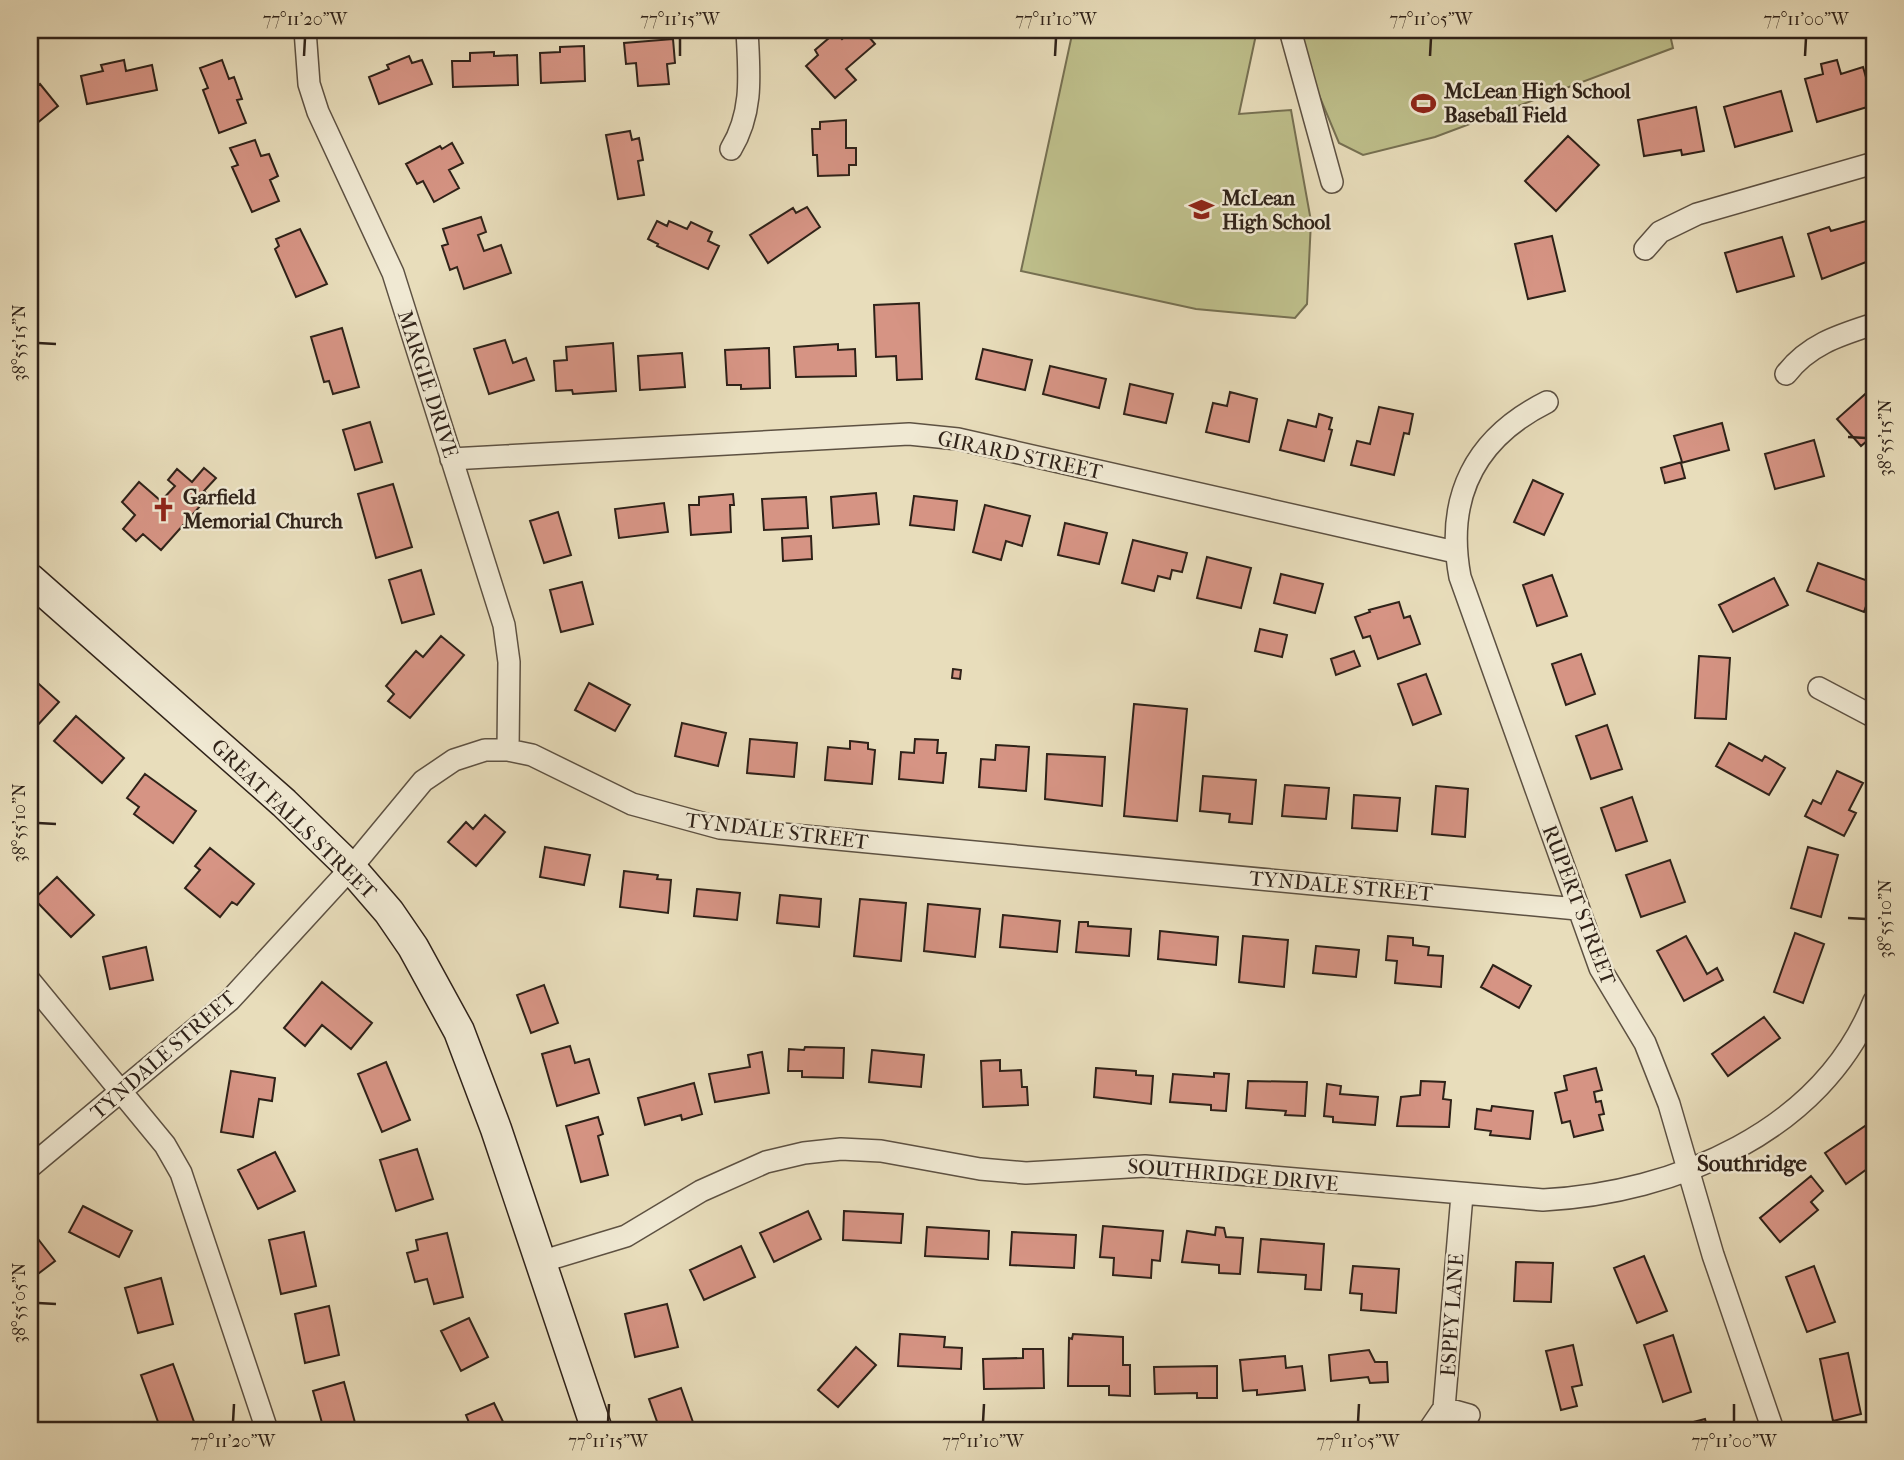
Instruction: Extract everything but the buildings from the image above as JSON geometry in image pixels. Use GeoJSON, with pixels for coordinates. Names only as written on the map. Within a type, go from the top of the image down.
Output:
{"type":"FeatureCollection","features":[{"type":"Feature","properties":{"kind":"main road","name":"GREAT FALLS STREET"},"geometry":{"type":"LineString","coordinates":[[30,579],[284,803],[351,868],[389,912],[413,947],[459,1031],[496,1129],[597,1430]]}},
{"type":"Feature","properties":{"kind":"street","name":"MARGIE DRIVE"},"geometry":{"type":"LineString","coordinates":[[305,30],[309,84],[318,112],[393,273],[504,625],[509,662],[508,750]]}},
{"type":"Feature","properties":{"kind":"street"},"geometry":{"type":"LineString","coordinates":[[731,149],[741,133],[750,89],[747,30]]}},
{"type":"Feature","properties":{"kind":"street"},"geometry":{"type":"LineString","coordinates":[[1290,30],[1332,182]]}},
{"type":"Feature","properties":{"kind":"street"},"geometry":{"type":"LineString","coordinates":[[1645,249],[1660,232],[1697,214],[1874,163]]}},
{"type":"Feature","properties":{"kind":"street"},"geometry":{"type":"LineString","coordinates":[[1786,374],[1809,350],[1829,339],[1874,324]]}},
{"type":"Feature","properties":{"kind":"street","name":"RUPERT STREET"},"geometry":{"type":"LineString","coordinates":[[1548,402],[1524,414],[1502,430],[1484,450],[1469,474],[1460,500],[1455,552],[1464,589],[1577,909],[1610,989],[1653,1059],[1713,1255],[1773,1430]]}},
{"type":"Feature","properties":{"kind":"street","name":"GIRARD STREET"},"geometry":{"type":"LineString","coordinates":[[452,459],[869,435],[918,435],[958,439],[1455,552]]}},
{"type":"Feature","properties":{"kind":"street"},"geometry":{"type":"LineString","coordinates":[[1819,688],[1874,717]]}},
{"type":"Feature","properties":{"kind":"street","name":"TYNDALE STREET"},"geometry":{"type":"LineString","coordinates":[[30,1167],[230,1000],[351,868],[423,781],[442,766],[485,750],[508,750],[532,755],[635,805],[720,828],[1577,909]]}},
{"type":"Feature","properties":{"kind":"street"},"geometry":{"type":"LineString","coordinates":[[30,981],[123,1091],[165,1145],[181,1172],[267,1430]]}},
{"type":"Feature","properties":{"kind":"street","name":"SOUTHRIDGE DRIVE"},"geometry":{"type":"LineString","coordinates":[[540,1262],[626,1236],[710,1186],[766,1162],[804,1153],[841,1149],[881,1151],[980,1169],[1026,1173],[1142,1166],[1543,1200],[1587,1198],[1632,1190],[1689,1172],[1728,1153],[1767,1129],[1801,1102],[1866,1041],[1874,1001]]}},
{"type":"Feature","properties":{"kind":"street","name":"ESPEY LANE"},"geometry":{"type":"LineString","coordinates":[[1429,1430],[1444,1408],[1462,1195]]}},
{"type":"Feature","properties":{"kind":"street"},"geometry":{"type":"LineString","coordinates":[[1444,1408],[1469,1415]]}},
{"type":"Feature","properties":{"kind":"green space"},"geometry":{"type":"Polygon","coordinates":[[[1073,30],[1257,30],[1239,114],[1291,110],[1311,221],[1307,304],[1295,318],[1196,309],[1021,271],[1073,30]]]}},
{"type":"Feature","properties":{"kind":"green space","name":"McLean High School Baseball Field"},"geometry":{"type":"Polygon","coordinates":[[[1299,30],[1669,30],[1673,48],[1435,137],[1363,155],[1339,143],[1308,69],[1299,30]]]}},
{"type":"Feature","properties":{"kind":"place","name":"McLean High School Baseball Field"},"geometry":{"type":"Point","coordinates":[1424,103]}},
{"type":"Feature","properties":{"kind":"place","name":"McLean High School"},"geometry":{"type":"Point","coordinates":[1202,210]}},
{"type":"Feature","properties":{"kind":"place","name":"Garfield Memorial Church"},"geometry":{"type":"Point","coordinates":[163,509]}},
{"type":"Feature","properties":{"kind":"district","name":"Southridge"},"geometry":{"type":"Point","coordinates":[1752,1163]}}]}
